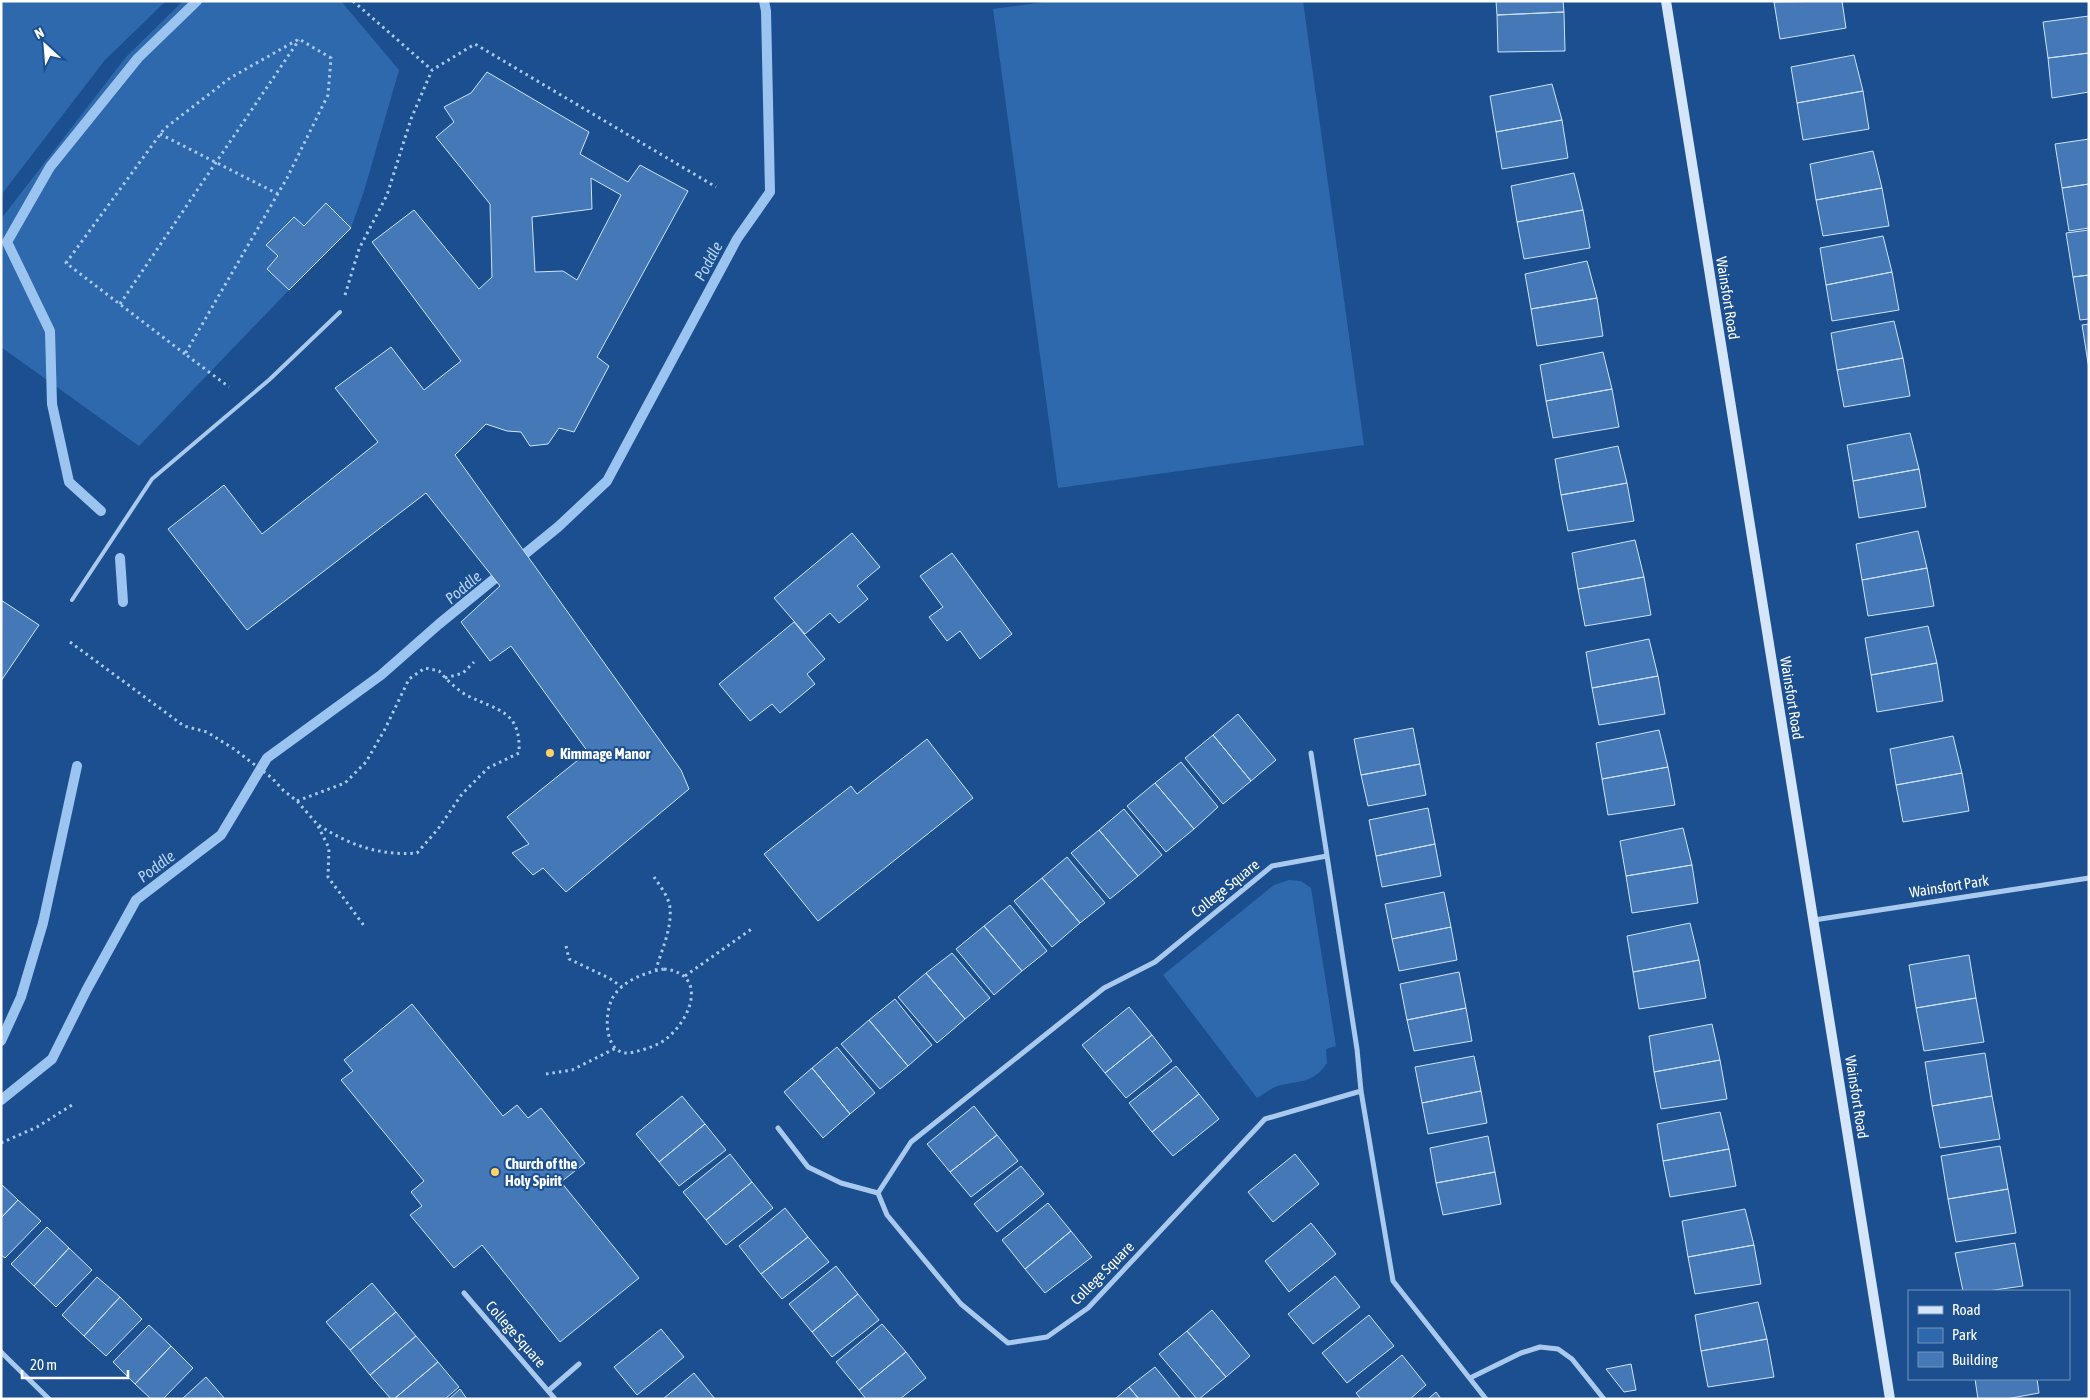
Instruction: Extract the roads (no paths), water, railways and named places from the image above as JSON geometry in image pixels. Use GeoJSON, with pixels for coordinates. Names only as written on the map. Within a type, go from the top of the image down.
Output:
{"type":"FeatureCollection","features":[{"type":"Feature","properties":{"kind":"main road","name":"Wainsfort Road"},"geometry":{"type":"LineString","coordinates":[[1666,1],[1890,1399]]}},
{"type":"Feature","properties":{"kind":"street"},"geometry":{"type":"LineString","coordinates":[[1311,753],[1393,1281],[1486,1399]]}},
{"type":"Feature","properties":{"kind":"street","name":"College Square"},"geometry":{"type":"LineString","coordinates":[[1327,856],[1272,866],[1155,962],[1104,988],[911,1142],[878,1193],[887,1214],[962,1304],[1008,1343],[1047,1336],[1088,1308],[1265,1119],[1362,1091]]}},
{"type":"Feature","properties":{"kind":"street","name":"Wainsfort Park"},"geometry":{"type":"LineString","coordinates":[[1813,920],[2089,878]]}},
{"type":"Feature","properties":{"kind":"street"},"geometry":{"type":"LineString","coordinates":[[778,1128],[808,1167],[840,1183],[878,1193]]}},
{"type":"Feature","properties":{"kind":"street","name":"College Square"},"geometry":{"type":"LineString","coordinates":[[464,1293],[555,1399]]}},
{"type":"Feature","properties":{"kind":"street"},"geometry":{"type":"LineString","coordinates":[[1470,1378],[1521,1353],[1540,1347],[1549,1348],[1558,1350],[1572,1359],[1604,1399]]}},
{"type":"Feature","properties":{"kind":"street"},"geometry":{"type":"LineString","coordinates":[[1,1352],[49,1399]]}},
{"type":"Feature","properties":{"kind":"street"},"geometry":{"type":"LineString","coordinates":[[548,1391],[579,1364]]}},
{"type":"Feature","properties":{"kind":"lane"},"geometry":{"type":"LineString","coordinates":[[72,600],[152,479],[245,400],[340,312]]}},
{"type":"Feature","properties":{"kind":"waterway"},"geometry":{"type":"LineString","coordinates":[[101,511],[69,482],[52,404],[50,331],[7,242],[50,167],[138,58],[197,1]]}},
{"type":"Feature","properties":{"kind":"waterway","name":"Poddle"},"geometry":{"type":"LineString","coordinates":[[515,562],[558,527],[607,481],[737,239],[770,192],[766,11],[764,1]]}},
{"type":"Feature","properties":{"kind":"waterway"},"geometry":{"type":"LineString","coordinates":[[120,558],[123,602]]}},
{"type":"Feature","properties":{"kind":"waterway","name":"Poddle"},"geometry":{"type":"LineString","coordinates":[[1,1100],[52,1059],[87,989],[136,900],[221,835],[267,758],[381,675],[504,571]]}},
{"type":"Feature","properties":{"kind":"waterway"},"geometry":{"type":"LineString","coordinates":[[1,1041],[21,997],[43,923],[77,766]]}},
{"type":"Feature","properties":{"kind":"place","name":"Kimmage Manor"},"geometry":{"type":"Point","coordinates":[550,753]}},
{"type":"Feature","properties":{"kind":"place","name":"Church of the Holy Spirit"},"geometry":{"type":"Point","coordinates":[495,1172]}}]}
